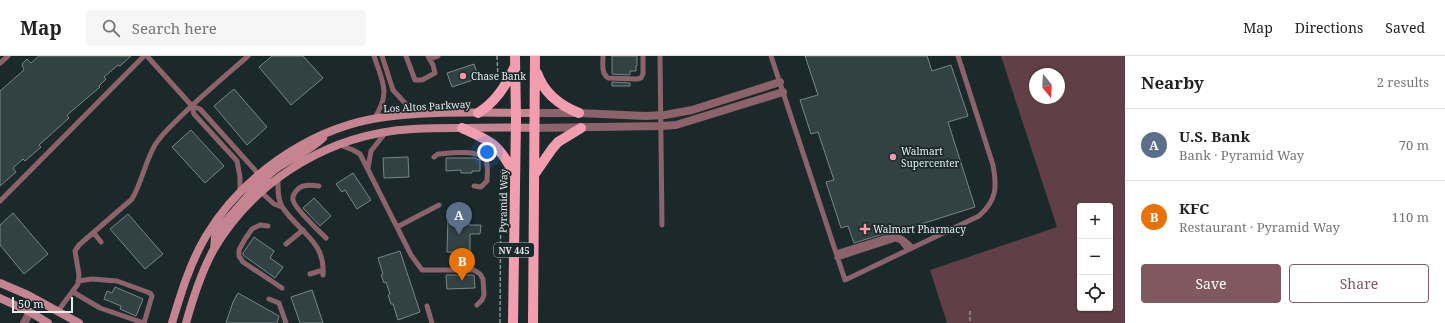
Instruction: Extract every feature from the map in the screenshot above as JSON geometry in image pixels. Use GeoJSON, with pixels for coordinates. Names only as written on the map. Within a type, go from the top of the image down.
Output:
{"type":"FeatureCollection","features":[{"type":"Feature","properties":{"kind":"main road","name":"Pyramid Way"},"geometry":{"type":"LineString","coordinates":[[513,323],[516,127],[515,61]]}},
{"type":"Feature","properties":{"kind":"main road"},"geometry":{"type":"LineString","coordinates":[[478,113],[491,104],[498,96],[515,61]]}},
{"type":"Feature","properties":{"kind":"main road"},"geometry":{"type":"LineString","coordinates":[[535,61],[543,87],[549,94],[570,109],[580,113]]}},
{"type":"Feature","properties":{"kind":"main road","name":"NV 445"},"geometry":{"type":"LineString","coordinates":[[533,323],[535,61]]}},
{"type":"Feature","properties":{"kind":"main road","name":"Los Altos Parkway"},"geometry":{"type":"LineString","coordinates":[[172,323],[183,285],[192,264],[205,237],[217,218],[240,192],[258,175],[297,149],[326,134],[373,119],[415,115],[535,113]]}},
{"type":"Feature","properties":{"kind":"main road"},"geometry":{"type":"LineString","coordinates":[[462,128],[497,147],[515,176]]}},
{"type":"Feature","properties":{"kind":"main road"},"geometry":{"type":"LineString","coordinates":[[186,323],[198,284],[214,250],[240,213],[261,192],[278,178],[302,162],[323,151],[339,145],[367,136],[386,132],[413,129],[535,128]]}},
{"type":"Feature","properties":{"kind":"main road"},"geometry":{"type":"LineString","coordinates":[[534,175],[552,148],[558,142],[581,128]]}},
{"type":"Feature","properties":{"kind":"main road"},"geometry":{"type":"LineString","coordinates":[[261,192],[263,181],[269,175],[316,144],[326,134]]}},
{"type":"Feature","properties":{"kind":"main road"},"geometry":{"type":"LineString","coordinates":[[214,250],[215,237],[219,229],[254,189],[258,175]]}},
{"type":"Feature","properties":{"kind":"main road"},"geometry":{"type":"LineString","coordinates":[[0,283],[28,295],[79,323]]}},
{"type":"Feature","properties":{"kind":"main road"},"geometry":{"type":"LineString","coordinates":[[0,298],[30,312],[48,323]]}},
{"type":"Feature","properties":{"kind":"main road"},"geometry":{"type":"LineString","coordinates":[[167,323],[177,307]]}},
{"type":"Feature","properties":{"kind":"street","name":"Los Altos Parkway"},"geometry":{"type":"LineString","coordinates":[[535,113],[580,113],[646,116],[661,115],[692,110],[780,82]]}},
{"type":"Feature","properties":{"kind":"street"},"geometry":{"type":"LineString","coordinates":[[535,128],[676,125],[783,92]]}},
{"type":"Feature","properties":{"kind":"street"},"geometry":{"type":"LineString","coordinates":[[24,323],[30,312]]}},
{"type":"Feature","properties":{"kind":"lane"},"geometry":{"type":"LineString","coordinates":[[0,63],[8,56]]}},
{"type":"Feature","properties":{"kind":"lane"},"geometry":{"type":"LineString","coordinates":[[0,201],[144,56]]}},
{"type":"Feature","properties":{"kind":"lane"},"geometry":{"type":"LineString","coordinates":[[147,56],[192,106],[200,109],[258,175]]}},
{"type":"Feature","properties":{"kind":"lane"},"geometry":{"type":"LineString","coordinates":[[58,311],[73,292],[78,281],[79,275],[75,251],[79,245],[132,198],[137,190],[149,155],[164,133],[248,56]]}},
{"type":"Feature","properties":{"kind":"lane"},"geometry":{"type":"LineString","coordinates":[[373,119],[379,111],[385,93],[374,56]]}},
{"type":"Feature","properties":{"kind":"lane"},"geometry":{"type":"LineString","coordinates":[[382,56],[393,90],[415,115]]}},
{"type":"Feature","properties":{"kind":"lane"},"geometry":{"type":"LineString","coordinates":[[406,56],[415,80],[422,80],[435,74],[429,57],[438,56]]}},
{"type":"Feature","properties":{"kind":"lane"},"geometry":{"type":"LineString","coordinates":[[603,56],[604,76],[608,78],[637,79],[641,78],[643,74],[643,56]]}},
{"type":"Feature","properties":{"kind":"lane"},"geometry":{"type":"LineString","coordinates":[[660,56],[662,225]]}},
{"type":"Feature","properties":{"kind":"lane"},"geometry":{"type":"LineString","coordinates":[[771,56],[845,280],[909,248],[979,216],[988,208],[996,192],[996,179],[993,165],[958,56]]}},
{"type":"Feature","properties":{"kind":"lane"},"geometry":{"type":"LineString","coordinates":[[192,106],[194,114],[237,161],[240,177],[240,192]]}},
{"type":"Feature","properties":{"kind":"lane"},"geometry":{"type":"LineString","coordinates":[[368,169],[372,151],[386,132]]}},
{"type":"Feature","properties":{"kind":"lane"},"geometry":{"type":"LineString","coordinates":[[339,145],[354,150],[360,154],[411,255],[422,270],[474,270],[480,274],[483,279],[484,295],[482,300],[477,305]]}},
{"type":"Feature","properties":{"kind":"lane"},"geometry":{"type":"LineString","coordinates":[[434,157],[438,154],[468,152],[480,154],[486,159],[487,181],[482,187],[474,186]]}},
{"type":"Feature","properties":{"kind":"lane"},"geometry":{"type":"LineString","coordinates":[[278,178],[278,189],[282,207]]}},
{"type":"Feature","properties":{"kind":"lane"},"geometry":{"type":"LineString","coordinates":[[319,186],[311,185],[300,187],[294,192],[293,199],[296,206],[326,238]]}},
{"type":"Feature","properties":{"kind":"lane"},"geometry":{"type":"LineString","coordinates":[[261,192],[274,204],[282,207],[310,238],[321,255],[324,264],[323,272],[310,274]]}},
{"type":"Feature","properties":{"kind":"lane"},"geometry":{"type":"LineString","coordinates":[[397,227],[439,205]]}},
{"type":"Feature","properties":{"kind":"lane"},"geometry":{"type":"LineString","coordinates":[[268,226],[260,225],[252,229],[239,250],[239,256],[243,262],[282,288]]}},
{"type":"Feature","properties":{"kind":"lane"},"geometry":{"type":"LineString","coordinates":[[286,244],[303,230]]}},
{"type":"Feature","properties":{"kind":"lane"},"geometry":{"type":"LineString","coordinates":[[94,233],[101,242]]}},
{"type":"Feature","properties":{"kind":"lane"},"geometry":{"type":"LineString","coordinates":[[836,255],[891,236],[898,236],[902,238],[909,248]]}},
{"type":"Feature","properties":{"kind":"lane"},"geometry":{"type":"LineString","coordinates":[[836,255],[895,240],[901,241],[909,248]]}},
{"type":"Feature","properties":{"kind":"lane"},"geometry":{"type":"LineString","coordinates":[[73,292],[100,308],[144,323],[152,296],[150,293],[117,281],[78,281]]}},
{"type":"Feature","properties":{"kind":"lane"},"geometry":{"type":"LineString","coordinates":[[269,299],[279,303],[286,323]]}},
{"type":"Feature","properties":{"kind":"lane"},"geometry":{"type":"LineString","coordinates":[[427,306],[432,323]]}},
{"type":"Feature","properties":{"kind":"path"},"geometry":{"type":"LineString","coordinates":[[498,56],[498,78]]}},
{"type":"Feature","properties":{"kind":"path"},"geometry":{"type":"LineString","coordinates":[[500,323],[501,168]]}},
{"type":"Feature","properties":{"kind":"path"},"geometry":{"type":"LineString","coordinates":[[970,311],[970,323]]}},
{"type":"Feature","properties":{"kind":"shaded area"},"geometry":{"type":"Polygon","coordinates":[[[1001,56],[1125,56],[1125,323],[947,323],[930,270],[1057,227],[1001,56]]]}},
{"type":"Feature","properties":{"kind":"building"},"geometry":{"type":"Polygon","coordinates":[[[39,56],[131,56],[104,77],[106,79],[99,86],[100,87],[67,115],[69,118],[39,145],[41,147],[25,161],[23,159],[13,168],[16,172],[0,186],[0,91],[24,70],[22,64],[27,59],[31,63],[39,56]]]}},
{"type":"Feature","properties":{"kind":"building"},"geometry":{"type":"Polygon","coordinates":[[[272,56],[303,56],[323,78],[291,105],[259,67],[272,56]]]}},
{"type":"Feature","properties":{"kind":"building"},"geometry":{"type":"Polygon","coordinates":[[[612,56],[637,56],[636,71],[630,71],[630,75],[612,74],[612,56]]]}},
{"type":"Feature","properties":{"kind":"building","name":"Walmart Supercenter"},"geometry":{"type":"Polygon","coordinates":[[[805,56],[927,56],[932,71],[951,65],[968,116],[948,122],[975,207],[896,232],[890,232],[854,243],[848,226],[841,228],[826,182],[834,180],[818,132],[811,134],[800,100],[818,95],[805,56]]]}},
{"type":"Feature","properties":{"kind":"building","name":"Chase Bank"},"geometry":{"type":"Polygon","coordinates":[[[474,64],[479,78],[452,87],[447,73],[474,64]]]}},
{"type":"Feature","properties":{"kind":"building"},"geometry":{"type":"Polygon","coordinates":[[[612,82],[630,83],[630,86],[612,86],[612,82]]]}},
{"type":"Feature","properties":{"kind":"building"},"geometry":{"type":"Polygon","coordinates":[[[234,89],[267,127],[247,145],[214,106],[234,89]]]}},
{"type":"Feature","properties":{"kind":"building"},"geometry":{"type":"Polygon","coordinates":[[[191,130],[224,166],[205,183],[172,147],[191,130]]]}},
{"type":"Feature","properties":{"kind":"building"},"geometry":{"type":"Polygon","coordinates":[[[408,157],[409,177],[384,178],[383,158],[408,157]]]}},
{"type":"Feature","properties":{"kind":"building"},"geometry":{"type":"Polygon","coordinates":[[[446,158],[475,158],[480,160],[480,171],[461,173],[461,170],[446,171],[446,158]]]}},
{"type":"Feature","properties":{"kind":"building"},"geometry":{"type":"Polygon","coordinates":[[[353,173],[371,200],[357,209],[345,190],[342,192],[336,184],[353,173]]]}},
{"type":"Feature","properties":{"kind":"building"},"geometry":{"type":"Polygon","coordinates":[[[314,198],[331,216],[320,226],[303,208],[314,198]]]}},
{"type":"Feature","properties":{"kind":"building"},"geometry":{"type":"Polygon","coordinates":[[[13,213],[48,254],[24,274],[0,245],[0,225],[13,213]]]}},
{"type":"Feature","properties":{"kind":"building"},"geometry":{"type":"Polygon","coordinates":[[[128,214],[163,254],[145,269],[110,229],[128,214]]]}},
{"type":"Feature","properties":{"kind":"building"},"geometry":{"type":"Polygon","coordinates":[[[448,217],[470,217],[469,225],[481,225],[480,234],[470,234],[470,253],[447,252],[448,217]]]}},
{"type":"Feature","properties":{"kind":"building"},"geometry":{"type":"Polygon","coordinates":[[[254,237],[274,251],[270,258],[283,267],[275,278],[243,255],[254,237]]]}},
{"type":"Feature","properties":{"kind":"building"},"geometry":{"type":"Polygon","coordinates":[[[400,251],[420,312],[398,320],[393,304],[391,304],[388,295],[390,294],[386,282],[384,283],[381,275],[383,274],[378,258],[400,251]]]}},
{"type":"Feature","properties":{"kind":"building"},"geometry":{"type":"Polygon","coordinates":[[[446,275],[474,275],[475,288],[447,289],[446,275]]]}},
{"type":"Feature","properties":{"kind":"building"},"geometry":{"type":"Polygon","coordinates":[[[115,287],[143,299],[136,316],[120,309],[121,306],[104,299],[107,291],[112,293],[115,287]]]}},
{"type":"Feature","properties":{"kind":"building"},"geometry":{"type":"Polygon","coordinates":[[[312,290],[323,323],[300,323],[291,297],[312,290]]]}},
{"type":"Feature","properties":{"kind":"building"},"geometry":{"type":"Polygon","coordinates":[[[238,293],[279,316],[277,323],[226,323],[233,302],[238,293]]]}},
{"type":"Feature","properties":{"kind":"place","name":"Chase Bank"},"geometry":{"type":"Point","coordinates":[463,76]}},
{"type":"Feature","properties":{"kind":"place","name":"Walmart Supercenter"},"geometry":{"type":"Point","coordinates":[893,157]}},
{"type":"Feature","properties":{"kind":"place","name":"Walmart Pharmacy"},"geometry":{"type":"Point","coordinates":[865,229]}},
{"type":"Feature","properties":{"kind":"place","name":"U.S. Bank"},"geometry":{"type":"Point","coordinates":[459,235]}},
{"type":"Feature","properties":{"kind":"place","name":"KFC"},"geometry":{"type":"Point","coordinates":[462,281]}}]}
